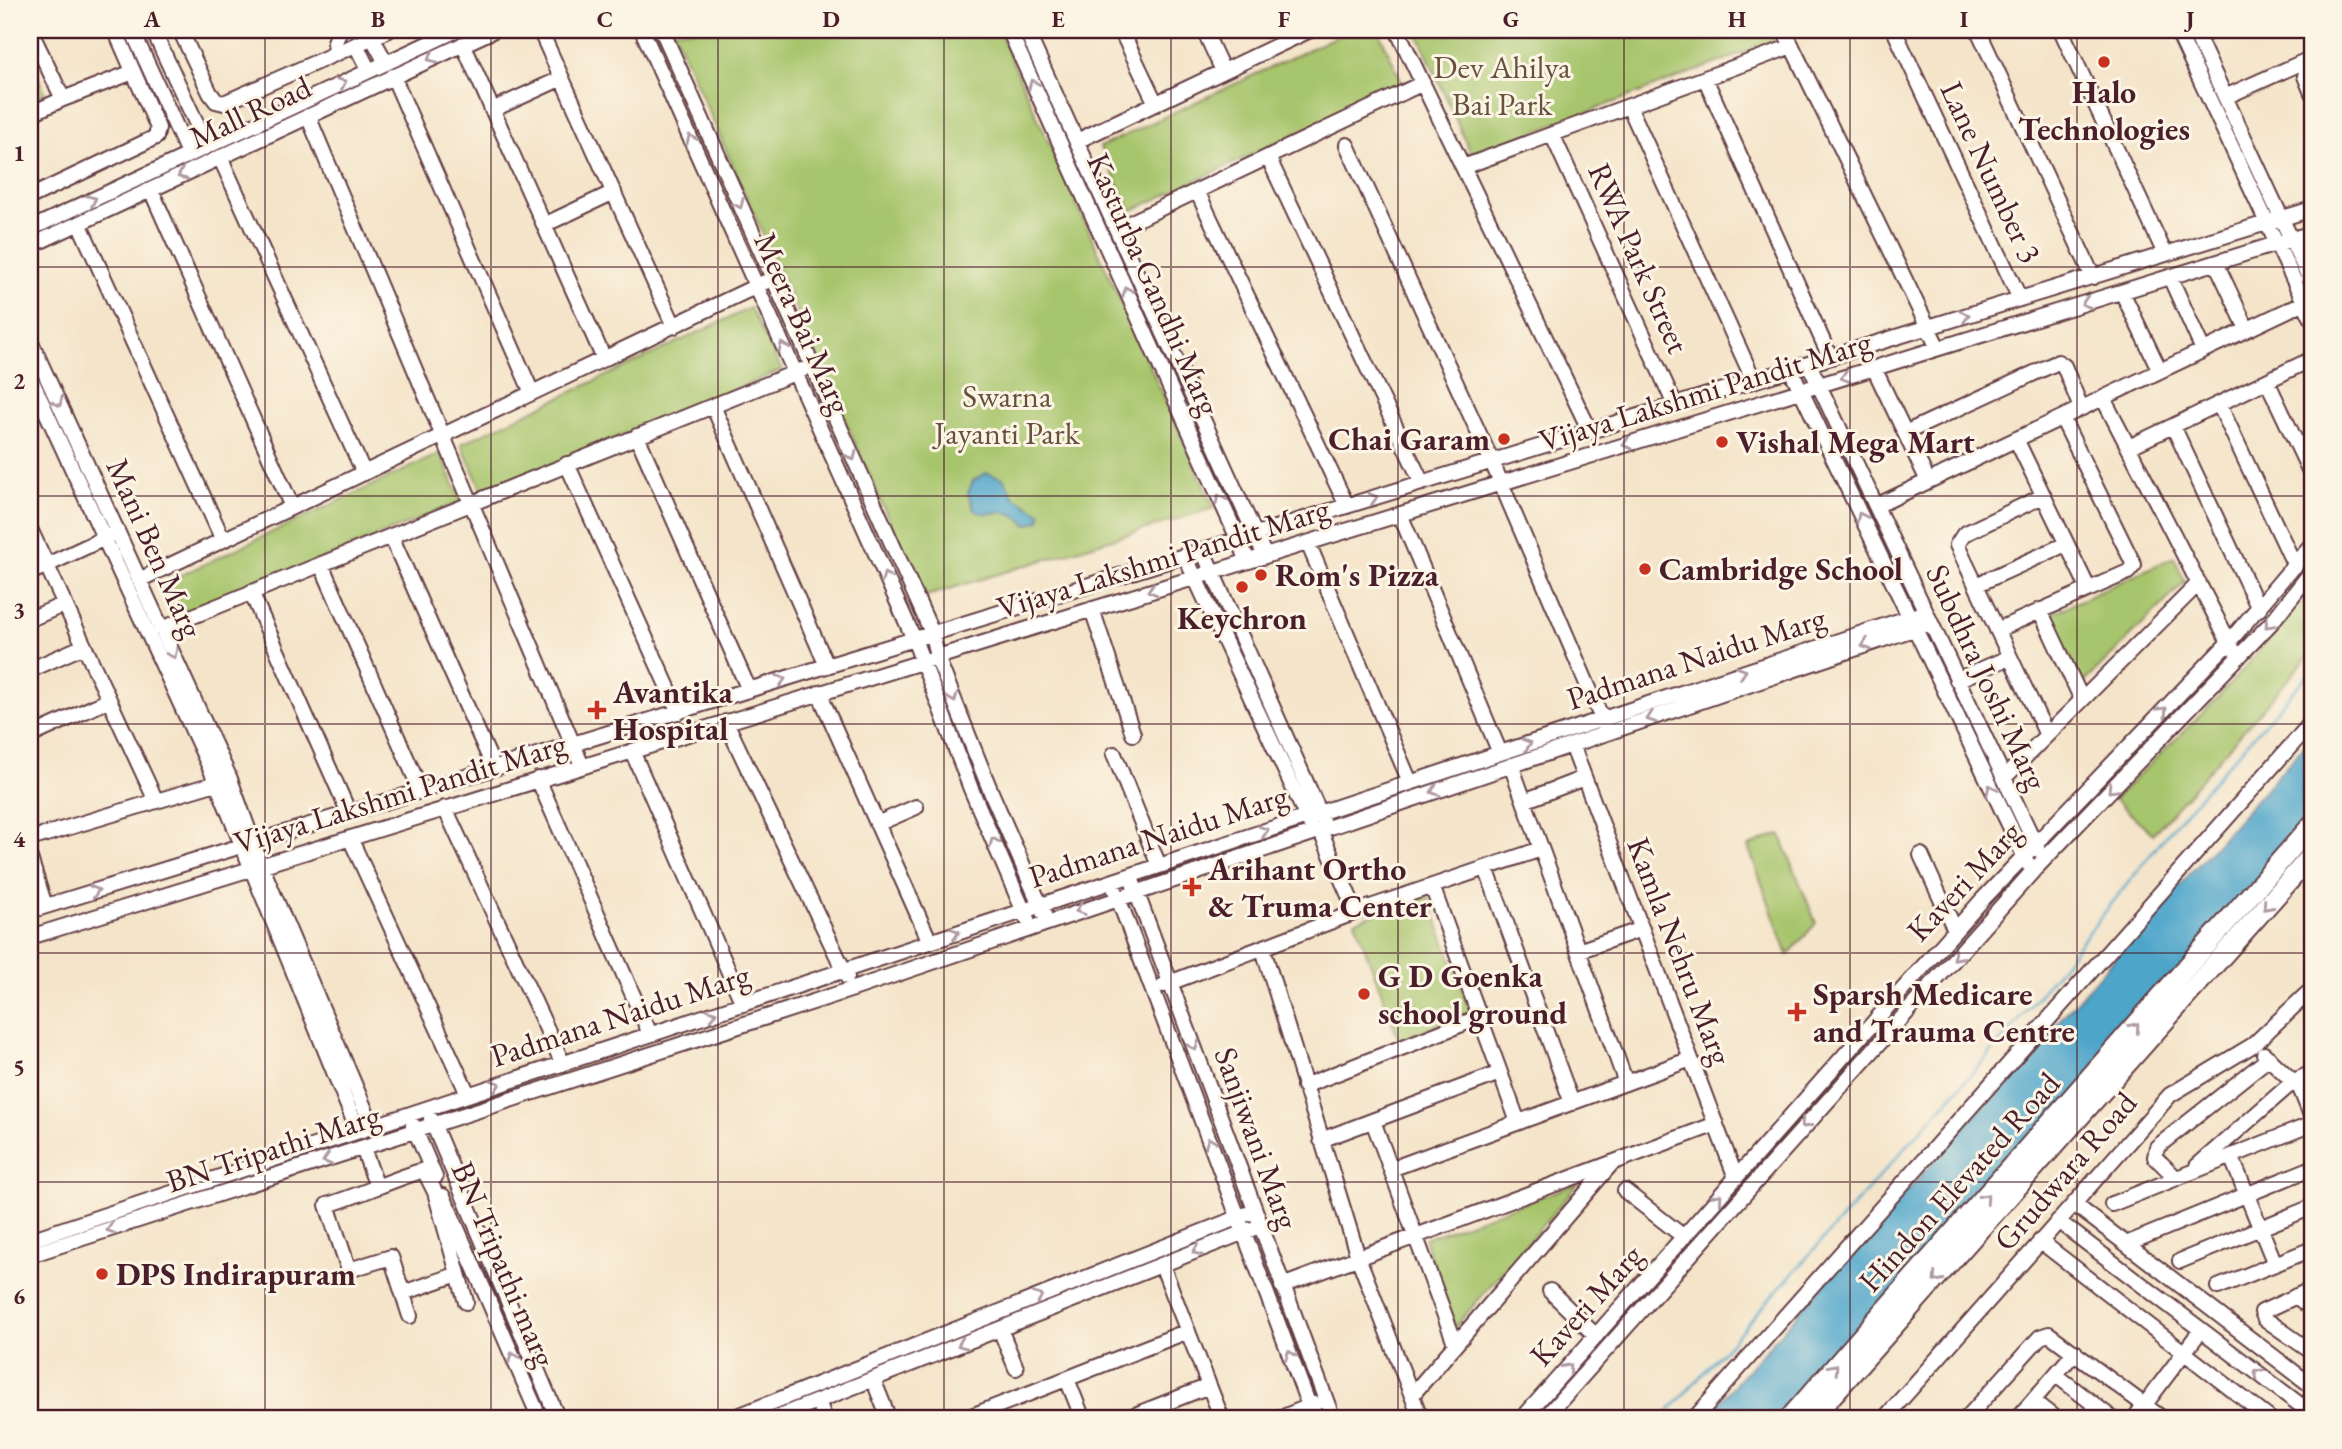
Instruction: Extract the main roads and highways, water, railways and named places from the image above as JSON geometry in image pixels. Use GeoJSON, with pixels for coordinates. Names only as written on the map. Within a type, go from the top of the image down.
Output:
{"type":"FeatureCollection","features":[{"type":"Feature","properties":{"kind":"highway","name":"Hindon Elevated Road"},"geometry":{"type":"LineString","coordinates":[[1789,1419],[2312,825]]}},
{"type":"Feature","properties":{"kind":"highway","name":"Hindon Elevated Road"},"geometry":{"type":"LineString","coordinates":[[1811,1419],[2312,855]]}},
{"type":"Feature","properties":{"kind":"water"},"geometry":{"type":"Polygon","coordinates":[[[986,473],[1003,478],[1014,497],[1041,513],[1039,521],[1027,525],[1004,512],[981,513],[974,510],[968,493],[973,481],[986,473]]]}},
{"type":"Feature","properties":{"kind":"water"},"geometry":{"type":"Polygon","coordinates":[[[2312,737],[2312,832],[1787,1419],[1704,1419],[2312,737]]]}},
{"type":"Feature","properties":{"kind":"waterway"},"geometry":{"type":"LineString","coordinates":[[1662,1419],[2011,1030],[2175,824],[2312,670]]}},
{"type":"Feature","properties":{"kind":"place","name":"Halo Technologies"},"geometry":{"type":"Point","coordinates":[2104,62]}},
{"type":"Feature","properties":{"kind":"place","name":"Chai Garam"},"geometry":{"type":"Point","coordinates":[1504,439]}},
{"type":"Feature","properties":{"kind":"place","name":"Vishal Mega Mart"},"geometry":{"type":"Point","coordinates":[1722,442]}},
{"type":"Feature","properties":{"kind":"place","name":"Cambridge School"},"geometry":{"type":"Point","coordinates":[1645,569]}},
{"type":"Feature","properties":{"kind":"place","name":"Rom's Pizza"},"geometry":{"type":"Point","coordinates":[1261,575]}},
{"type":"Feature","properties":{"kind":"place","name":"Keychron"},"geometry":{"type":"Point","coordinates":[1242,587]}},
{"type":"Feature","properties":{"kind":"place","name":"Avantika Hospital"},"geometry":{"type":"Point","coordinates":[597,710]}},
{"type":"Feature","properties":{"kind":"place","name":"Arihant Ortho & Truma Center"},"geometry":{"type":"Point","coordinates":[1192,887]}},
{"type":"Feature","properties":{"kind":"place","name":"G D Goenka school ground"},"geometry":{"type":"Point","coordinates":[1364,994]}},
{"type":"Feature","properties":{"kind":"place","name":"Sparsh Medicare and Trauma Centre"},"geometry":{"type":"Point","coordinates":[1797,1012]}},
{"type":"Feature","properties":{"kind":"place","name":"DPS Indirapuram"},"geometry":{"type":"Point","coordinates":[102,1274]}},
{"type":"Feature","properties":{"kind":"park label","name":"Dev Ahilya Bai Park"},"geometry":{"type":"Point","coordinates":[1502,86]}},
{"type":"Feature","properties":{"kind":"park label","name":"Swarna Jayanti Park"},"geometry":{"type":"Point","coordinates":[1007,414]}}]}
